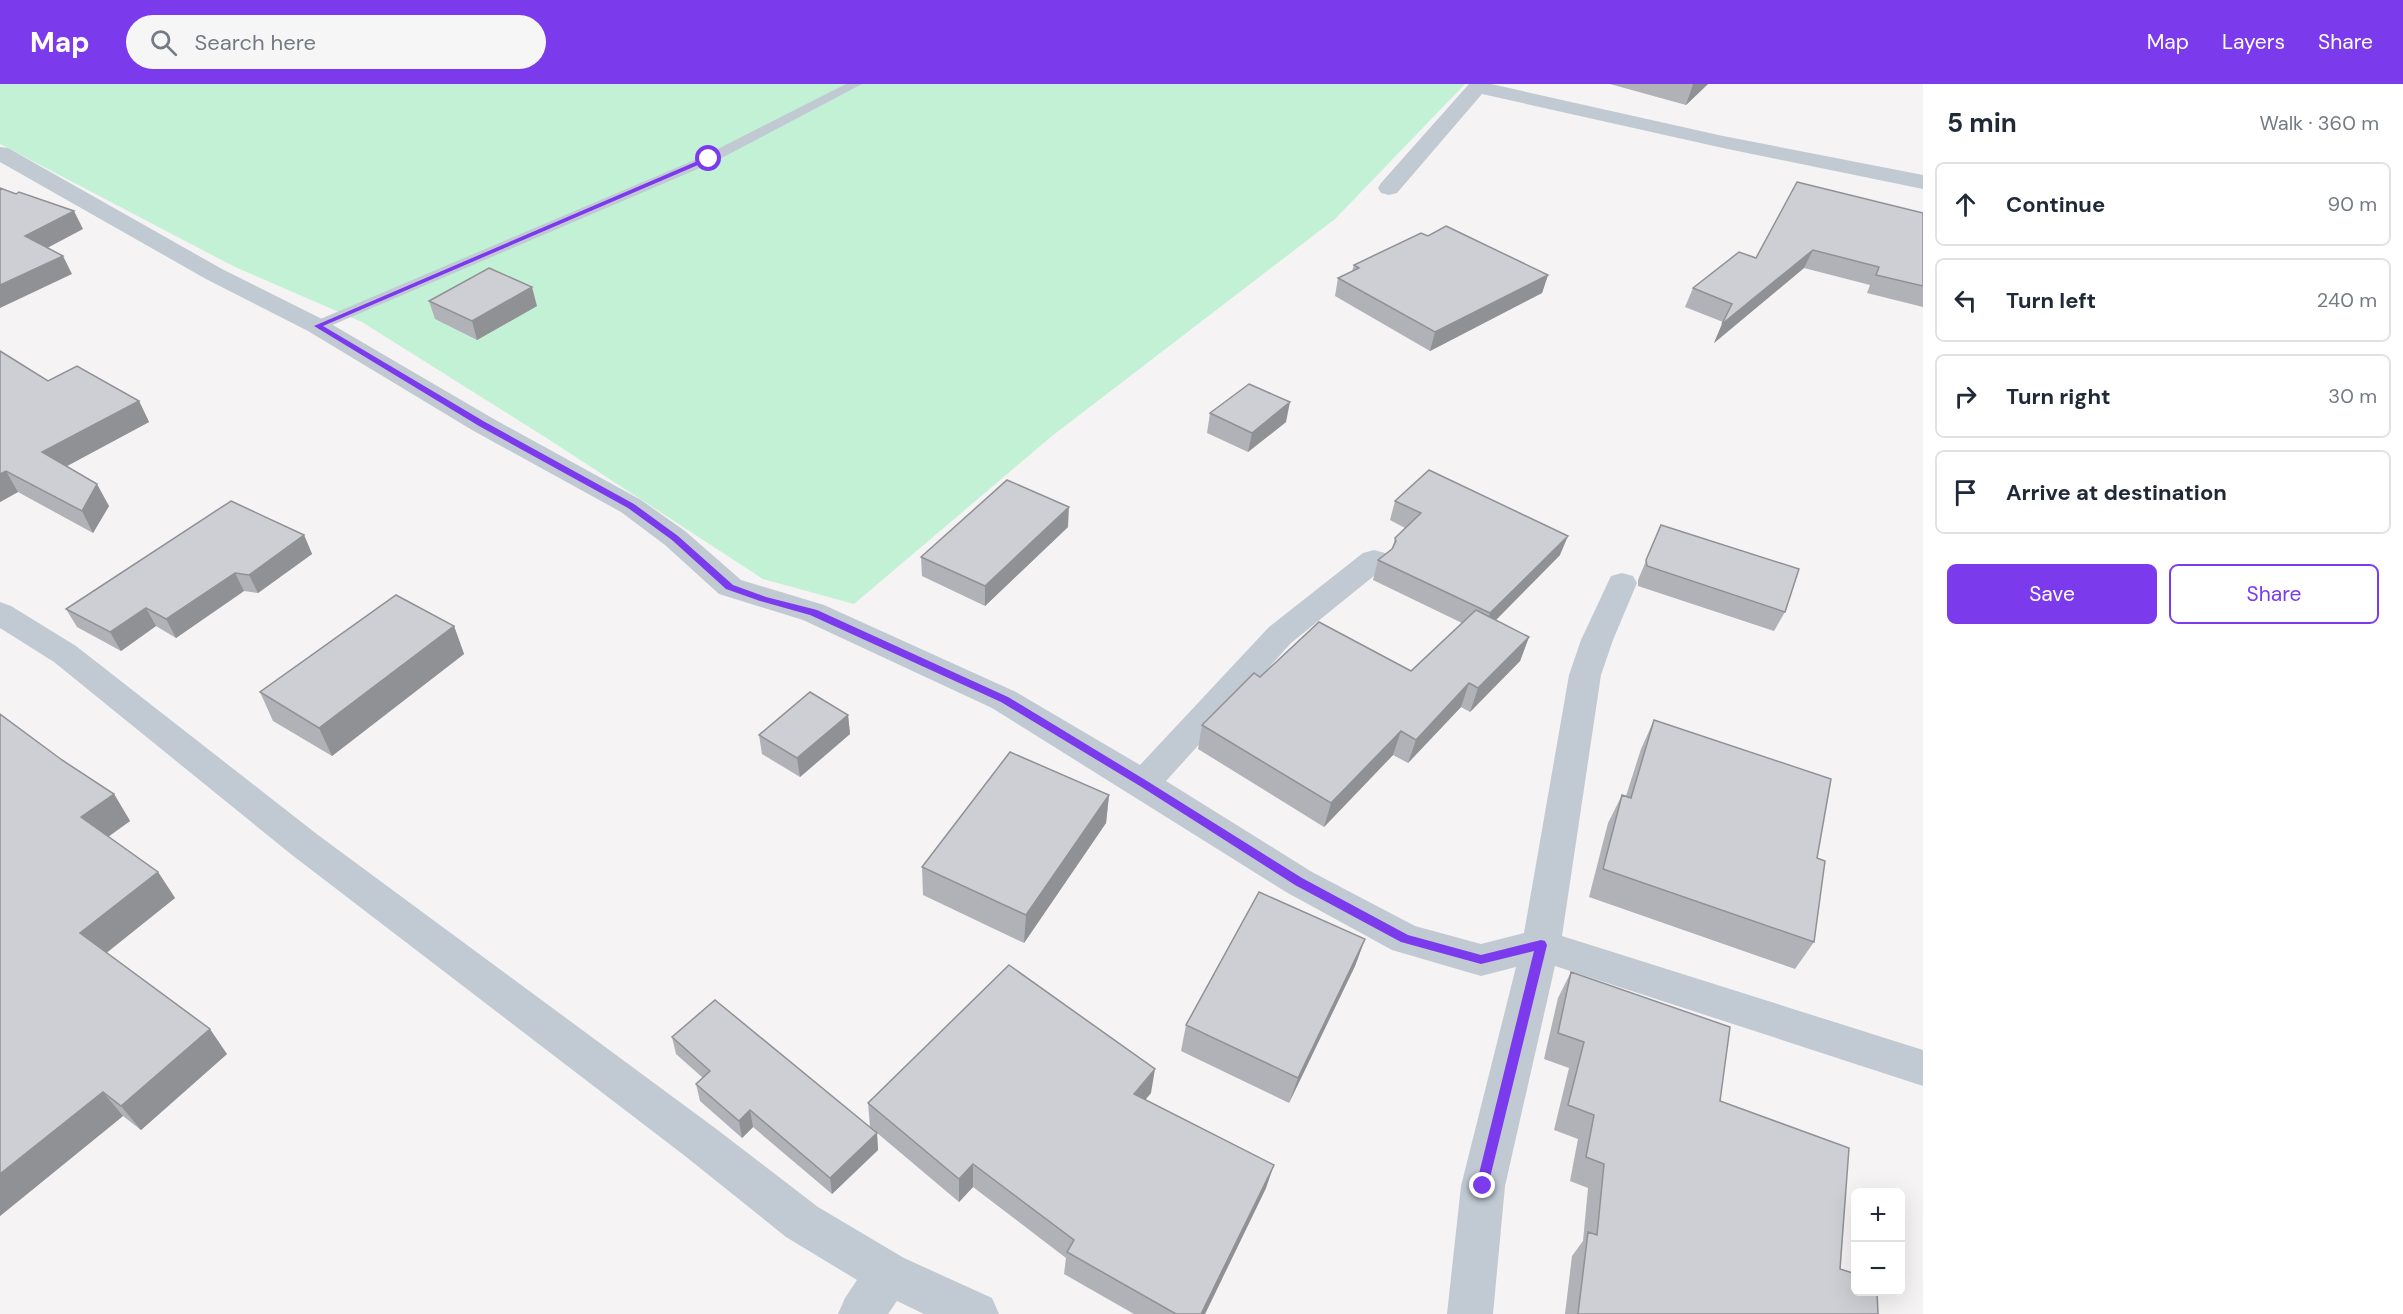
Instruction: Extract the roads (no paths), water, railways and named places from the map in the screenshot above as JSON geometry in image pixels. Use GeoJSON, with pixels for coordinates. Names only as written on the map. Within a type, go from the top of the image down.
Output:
{"type":"FeatureCollection","features":[{"type":"Feature","properties":{"kind":"street"},"geometry":{"type":"LineString","coordinates":[[1389,188],[1479,86],[1723,142],[1923,182]]}},
{"type":"Feature","properties":{"kind":"street"},"geometry":{"type":"LineString","coordinates":[[0,153],[214,274],[317,326],[482,424],[631,506],[675,538],[730,587],[813,612],[1004,700],[1299,882],[1405,939],[1481,960],[1541,945],[1923,1068]]}},
{"type":"Feature","properties":{"kind":"street"},"geometry":{"type":"LineString","coordinates":[[1143,784],[1280,635],[1374,560]]}},
{"type":"Feature","properties":{"kind":"street"},"geometry":{"type":"LineString","coordinates":[[1470,1314],[1483,1186],[1541,945],[1585,675],[1597,640],[1622,583]]}},
{"type":"Feature","properties":{"kind":"street"},"geometry":{"type":"LineString","coordinates":[[0,613],[65,654],[305,845],[700,1142],[802,1222],[888,1274],[976,1314]]}},
{"type":"Feature","properties":{"kind":"street"},"geometry":{"type":"LineString","coordinates":[[861,1314],[888,1274]]}},
{"type":"Feature","properties":{"kind":"lane"},"geometry":{"type":"LineString","coordinates":[[317,326],[709,159],[856,84]]}}]}
